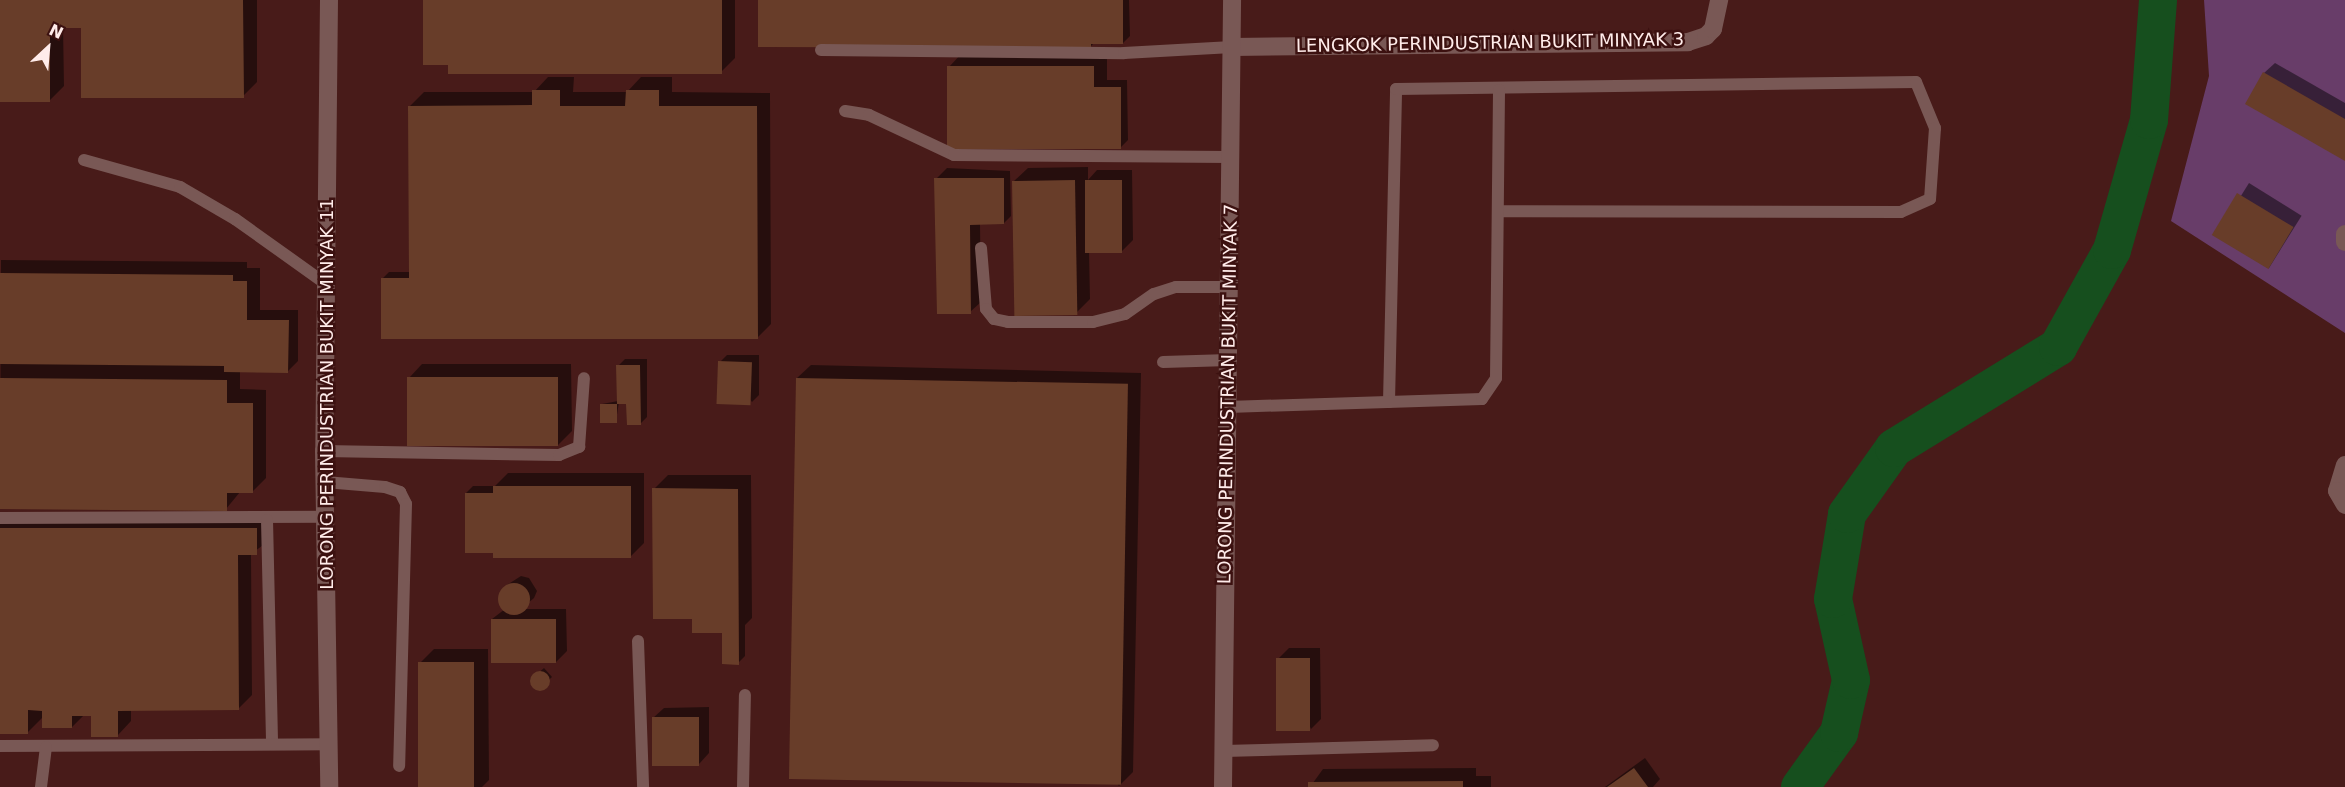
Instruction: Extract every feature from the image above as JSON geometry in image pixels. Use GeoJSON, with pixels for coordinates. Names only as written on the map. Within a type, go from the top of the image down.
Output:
{"type":"FeatureCollection","features":[{"type":"Feature","properties":{"kind":"street","name":"LORONG PERINDUSTRIAN BUKIT MINYAK 11"},"geometry":{"type":"LineString","coordinates":[[329,0],[324,451],[329,787]]}},
{"type":"Feature","properties":{"kind":"street","name":"LORONG PERINDUSTRIAN BUKIT MINYAK 7"},"geometry":{"type":"LineString","coordinates":[[1224,787],[1232,0]]}},
{"type":"Feature","properties":{"kind":"street","name":"LENGKOK PERINDUSTRIAN BUKIT MINYAK 3"},"geometry":{"type":"LineString","coordinates":[[1232,46],[1688,42],[1706,36],[1713,29],[1719,0]]}},
{"type":"Feature","properties":{"kind":"street"},"geometry":{"type":"LineString","coordinates":[[2345,234],[2345,242]]}},
{"type":"Feature","properties":{"kind":"street"},"geometry":{"type":"LineString","coordinates":[[2345,465],[2337,491],[2345,505]]}},
{"type":"Feature","properties":{"kind":"lane"},"geometry":{"type":"LineString","coordinates":[[820,50],[1124,53],[1232,46]]}},
{"type":"Feature","properties":{"kind":"lane"},"geometry":{"type":"LineString","coordinates":[[1389,402],[1396,89],[1499,90],[1916,82],[1935,128],[1930,199],[1901,212],[1498,211]]}},
{"type":"Feature","properties":{"kind":"lane"},"geometry":{"type":"LineString","coordinates":[[1228,407],[1482,399],[1496,378],[1499,90]]}},
{"type":"Feature","properties":{"kind":"lane"},"geometry":{"type":"LineString","coordinates":[[845,111],[869,115],[954,155],[1231,157]]}},
{"type":"Feature","properties":{"kind":"lane"},"geometry":{"type":"LineString","coordinates":[[84,160],[180,187],[235,219],[327,284]]}},
{"type":"Feature","properties":{"kind":"lane"},"geometry":{"type":"LineString","coordinates":[[981,248],[986,309],[994,319],[1008,322],[1093,322],[1125,314],[1154,294],[1176,287],[1230,287]]}},
{"type":"Feature","properties":{"kind":"lane"},"geometry":{"type":"LineString","coordinates":[[1163,362],[1228,360]]}},
{"type":"Feature","properties":{"kind":"lane"},"geometry":{"type":"LineString","coordinates":[[324,451],[559,455],[579,447],[584,378]]}},
{"type":"Feature","properties":{"kind":"lane"},"geometry":{"type":"LineString","coordinates":[[325,482],[385,487],[400,492],[406,504],[399,766]]}},
{"type":"Feature","properties":{"kind":"lane"},"geometry":{"type":"LineString","coordinates":[[0,518],[267,520],[326,517]]}},
{"type":"Feature","properties":{"kind":"lane"},"geometry":{"type":"LineString","coordinates":[[267,520],[272,744]]}},
{"type":"Feature","properties":{"kind":"lane"},"geometry":{"type":"LineString","coordinates":[[638,641],[643,787]]}},
{"type":"Feature","properties":{"kind":"lane"},"geometry":{"type":"LineString","coordinates":[[743,787],[745,695]]}},
{"type":"Feature","properties":{"kind":"lane"},"geometry":{"type":"LineString","coordinates":[[0,746],[329,744]]}},
{"type":"Feature","properties":{"kind":"lane"},"geometry":{"type":"LineString","coordinates":[[1224,751],[1433,745]]}},
{"type":"Feature","properties":{"kind":"lane"},"geometry":{"type":"LineString","coordinates":[[41,787],[46,747]]}},
{"type":"Feature","properties":{"kind":"shaded area"},"geometry":{"type":"Polygon","coordinates":[[[2204,0],[2345,0],[2345,333],[2171,221],[2209,76],[2204,0]]]}},
{"type":"Feature","properties":{"kind":"building"},"geometry":{"type":"Polygon","coordinates":[[[0,0],[243,0],[244,98],[81,98],[81,28],[50,28],[50,102],[0,102],[0,0]]]}},
{"type":"Feature","properties":{"kind":"building"},"geometry":{"type":"Polygon","coordinates":[[[423,0],[722,0],[722,74],[448,74],[448,65],[423,65],[423,0]]]}},
{"type":"Feature","properties":{"kind":"building"},"geometry":{"type":"Polygon","coordinates":[[[758,0],[1123,0],[1123,44],[1091,44],[1091,48],[758,47],[758,0]]]}},
{"type":"Feature","properties":{"kind":"building"},"geometry":{"type":"Polygon","coordinates":[[[947,66],[1094,66],[1094,87],[1121,87],[1121,149],[947,149],[947,66]]]}},
{"type":"Feature","properties":{"kind":"building"},"geometry":{"type":"Polygon","coordinates":[[[2263,72],[2345,119],[2345,161],[2245,104],[2263,72]]]}},
{"type":"Feature","properties":{"kind":"building"},"geometry":{"type":"Polygon","coordinates":[[[532,90],[560,90],[560,106],[625,106],[626,90],[659,90],[659,106],[757,106],[758,339],[381,339],[381,278],[409,278],[408,106],[532,105],[532,90]]]}},
{"type":"Feature","properties":{"kind":"building"},"geometry":{"type":"Polygon","coordinates":[[[934,178],[1004,178],[1004,224],[970,225],[971,314],[937,314],[934,178]]]}},
{"type":"Feature","properties":{"kind":"building"},"geometry":{"type":"Polygon","coordinates":[[[1075,180],[1077,315],[1014,316],[1012,181],[1075,180]]]}},
{"type":"Feature","properties":{"kind":"building"},"geometry":{"type":"Polygon","coordinates":[[[1085,180],[1122,180],[1122,253],[1085,253],[1085,180]]]}},
{"type":"Feature","properties":{"kind":"building"},"geometry":{"type":"Polygon","coordinates":[[[2237,193],[2294,227],[2268,269],[2212,235],[2237,193]]]}},
{"type":"Feature","properties":{"kind":"building"},"geometry":{"type":"Polygon","coordinates":[[[0,273],[233,275],[233,281],[247,281],[247,320],[289,320],[288,373],[224,372],[224,366],[0,364],[0,273]]]}},
{"type":"Feature","properties":{"kind":"building"},"geometry":{"type":"Polygon","coordinates":[[[718,361],[752,362],[750,405],[716,404],[718,361]]]}},
{"type":"Feature","properties":{"kind":"building"},"geometry":{"type":"Polygon","coordinates":[[[616,365],[640,365],[641,425],[627,425],[626,404],[617,404],[616,365]]]}},
{"type":"Feature","properties":{"kind":"building"},"geometry":{"type":"Polygon","coordinates":[[[407,377],[558,377],[558,446],[407,446],[407,377]]]}},
{"type":"Feature","properties":{"kind":"building"},"geometry":{"type":"Polygon","coordinates":[[[0,378],[227,380],[227,403],[253,403],[253,493],[227,493],[227,511],[0,509],[0,378]]]}},
{"type":"Feature","properties":{"kind":"building"},"geometry":{"type":"Polygon","coordinates":[[[796,378],[1128,384],[1121,785],[789,779],[796,378]]]}},
{"type":"Feature","properties":{"kind":"building"},"geometry":{"type":"Polygon","coordinates":[[[600,404],[617,404],[617,423],[600,423],[600,404]]]}},
{"type":"Feature","properties":{"kind":"building"},"geometry":{"type":"Polygon","coordinates":[[[493,486],[631,486],[631,558],[493,558],[493,553],[465,553],[465,493],[493,493],[493,486]]]}},
{"type":"Feature","properties":{"kind":"building"},"geometry":{"type":"Polygon","coordinates":[[[652,488],[738,489],[739,665],[722,664],[722,633],[692,633],[692,619],[653,619],[652,488]]]}},
{"type":"Feature","properties":{"kind":"building"},"geometry":{"type":"Polygon","coordinates":[[[0,528],[257,528],[257,555],[238,555],[239,710],[118,711],[118,737],[91,737],[91,716],[72,716],[72,728],[42,728],[42,711],[28,710],[28,734],[0,734],[0,528]]]}},
{"type":"Feature","properties":{"kind":"building"},"geometry":{"type":"Polygon","coordinates":[[[514,583],[525,588],[530,599],[525,610],[514,615],[503,610],[498,599],[503,588],[514,583]]]}},
{"type":"Feature","properties":{"kind":"building"},"geometry":{"type":"Polygon","coordinates":[[[491,619],[556,619],[556,663],[491,663],[491,619]]]}},
{"type":"Feature","properties":{"kind":"building"},"geometry":{"type":"Polygon","coordinates":[[[1276,658],[1310,658],[1310,731],[1276,731],[1276,658]]]}},
{"type":"Feature","properties":{"kind":"building"},"geometry":{"type":"Polygon","coordinates":[[[418,662],[474,662],[474,787],[418,787],[418,662]]]}},
{"type":"Feature","properties":{"kind":"building"},"geometry":{"type":"Polygon","coordinates":[[[536,671],[544,671],[550,677],[550,685],[544,691],[536,691],[530,685],[530,677],[536,671]]]}},
{"type":"Feature","properties":{"kind":"building"},"geometry":{"type":"Polygon","coordinates":[[[652,717],[699,717],[699,766],[652,766],[652,717]]]}},
{"type":"Feature","properties":{"kind":"building"},"geometry":{"type":"Polygon","coordinates":[[[1634,768],[1648,787],[1607,787],[1634,768]]]}},
{"type":"Feature","properties":{"kind":"building"},"geometry":{"type":"Polygon","coordinates":[[[1463,781],[1463,787],[1308,787],[1308,782],[1463,781]]]}},
{"type":"Feature","properties":{"kind":"waterway"},"geometry":{"type":"LineString","coordinates":[[1800,787],[1839,733],[1851,680],[1833,599],[1847,514],[1894,448],[2058,347],[2112,250],[2149,120],[2158,0]]}}]}
